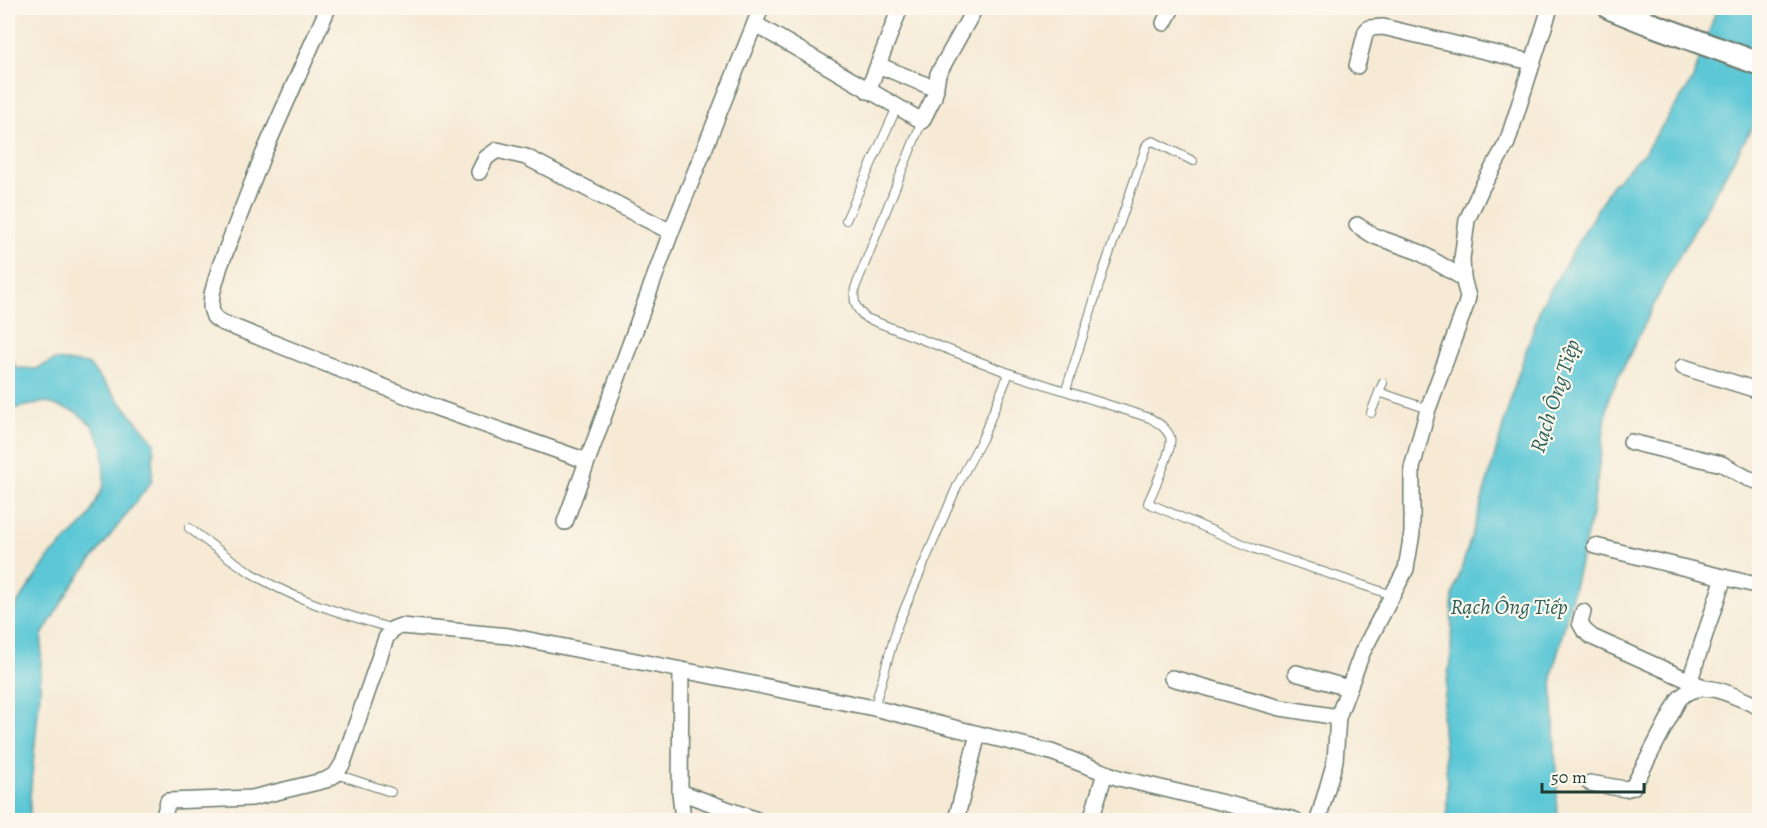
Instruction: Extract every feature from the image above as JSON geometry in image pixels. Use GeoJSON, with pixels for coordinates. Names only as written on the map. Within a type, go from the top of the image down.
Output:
{"type":"FeatureCollection","features":[{"type":"Feature","properties":{"kind":"main road"},"geometry":{"type":"LineString","coordinates":[[1610,8],[1760,64]]}},
{"type":"Feature","properties":{"kind":"street"},"geometry":{"type":"LineString","coordinates":[[328,8],[263,155],[220,266],[212,294],[211,308],[214,317],[221,322],[437,408],[587,461]]}},
{"type":"Feature","properties":{"kind":"street"},"geometry":{"type":"LineString","coordinates":[[566,522],[671,232],[761,8]]}},
{"type":"Feature","properties":{"kind":"street"},"geometry":{"type":"LineString","coordinates":[[868,91],[900,8]]}},
{"type":"Feature","properties":{"kind":"street"},"geometry":{"type":"LineString","coordinates":[[755,24],[922,121],[935,93],[938,74],[975,8]]}},
{"type":"Feature","properties":{"kind":"street"},"geometry":{"type":"LineString","coordinates":[[1164,23],[1172,8]]}},
{"type":"Feature","properties":{"kind":"street"},"geometry":{"type":"LineString","coordinates":[[1318,820],[1335,761],[1338,717],[1348,688],[1362,653],[1406,569],[1412,533],[1412,468],[1428,409],[1468,297],[1463,278],[1463,249],[1467,220],[1482,187],[1507,143],[1550,8]]}},
{"type":"Feature","properties":{"kind":"street"},"geometry":{"type":"LineString","coordinates":[[1357,66],[1366,31],[1374,27],[1383,27],[1531,63]]}},
{"type":"Feature","properties":{"kind":"street"},"geometry":{"type":"LineString","coordinates":[[878,65],[935,93]]}},
{"type":"Feature","properties":{"kind":"street"},"geometry":{"type":"LineString","coordinates":[[479,172],[486,158],[497,150],[526,157],[671,232]]}},
{"type":"Feature","properties":{"kind":"street"},"geometry":{"type":"LineString","coordinates":[[1357,225],[1374,236],[1419,252],[1463,278]]}},
{"type":"Feature","properties":{"kind":"street"},"geometry":{"type":"LineString","coordinates":[[1683,367],[1760,391]]}},
{"type":"Feature","properties":{"kind":"street"},"geometry":{"type":"LineString","coordinates":[[1631,442],[1722,464],[1747,478],[1760,482]]}},
{"type":"Feature","properties":{"kind":"street"},"geometry":{"type":"LineString","coordinates":[[1595,546],[1760,586]]}},
{"type":"Feature","properties":{"kind":"street"},"geometry":{"type":"LineString","coordinates":[[1590,783],[1625,789],[1633,787],[1679,699],[1696,683],[1724,578]]}},
{"type":"Feature","properties":{"kind":"street"},"geometry":{"type":"LineString","coordinates":[[1583,612],[1580,623],[1592,637],[1696,683],[1760,706]]}},
{"type":"Feature","properties":{"kind":"street"},"geometry":{"type":"LineString","coordinates":[[163,820],[168,801],[252,798],[326,780],[336,774],[343,763],[386,638],[393,629],[401,626],[508,636],[874,708],[1051,752],[1105,773],[1295,820]]}},
{"type":"Feature","properties":{"kind":"street"},"geometry":{"type":"LineString","coordinates":[[681,670],[680,792],[683,820]]}},
{"type":"Feature","properties":{"kind":"street"},"geometry":{"type":"LineString","coordinates":[[1296,673],[1348,688]]}},
{"type":"Feature","properties":{"kind":"street"},"geometry":{"type":"LineString","coordinates":[[1172,678],[1281,708],[1338,717]]}},
{"type":"Feature","properties":{"kind":"street"},"geometry":{"type":"LineString","coordinates":[[956,820],[978,734]]}},
{"type":"Feature","properties":{"kind":"street"},"geometry":{"type":"LineString","coordinates":[[1091,820],[1105,773]]}},
{"type":"Feature","properties":{"kind":"street"},"geometry":{"type":"LineString","coordinates":[[680,792],[757,820]]}},
{"type":"Feature","properties":{"kind":"lane"},"geometry":{"type":"LineString","coordinates":[[846,220],[897,107]]}},
{"type":"Feature","properties":{"kind":"lane"},"geometry":{"type":"LineString","coordinates":[[922,121],[855,288],[855,305],[866,318],[1009,373],[1150,418],[1161,424],[1168,432],[1171,444],[1148,503],[1255,549],[1392,595]]}},
{"type":"Feature","properties":{"kind":"lane"},"geometry":{"type":"LineString","coordinates":[[1066,390],[1147,144],[1153,141],[1193,161]]}},
{"type":"Feature","properties":{"kind":"lane"},"geometry":{"type":"LineString","coordinates":[[874,708],[898,624],[958,484],[982,439],[1009,373]]}},
{"type":"Feature","properties":{"kind":"lane"},"geometry":{"type":"LineString","coordinates":[[1371,413],[1383,383]]}},
{"type":"Feature","properties":{"kind":"lane"},"geometry":{"type":"LineString","coordinates":[[1379,392],[1428,409]]}},
{"type":"Feature","properties":{"kind":"lane"},"geometry":{"type":"LineString","coordinates":[[189,528],[250,573],[293,595],[341,614],[393,629]]}},
{"type":"Feature","properties":{"kind":"lane"},"geometry":{"type":"LineString","coordinates":[[336,774],[391,792]]}},
{"type":"Feature","properties":{"kind":"water","name":"Rạch Ông Tiếp"},"geometry":{"type":"Polygon","coordinates":[[[1717,8],[1759,8],[1759,115],[1669,274],[1609,397],[1592,514],[1552,676],[1558,820],[1447,820],[1447,781],[1442,716],[1451,654],[1452,598],[1516,381],[1541,306],[1611,186],[1644,153],[1692,81],[1717,8]]]}},
{"type":"Feature","properties":{"kind":"water"},"geometry":{"type":"Polygon","coordinates":[[[8,355],[16,368],[36,369],[55,360],[88,364],[154,442],[152,481],[71,587],[42,635],[30,820],[8,820],[8,617],[49,557],[88,519],[104,484],[103,448],[92,425],[76,412],[45,402],[8,410],[8,355]]]}},
{"type":"Feature","properties":{"kind":"water label","name":"Rạch Ông Tiệp"},"geometry":{"type":"Point","coordinates":[1555,396]}}]}
